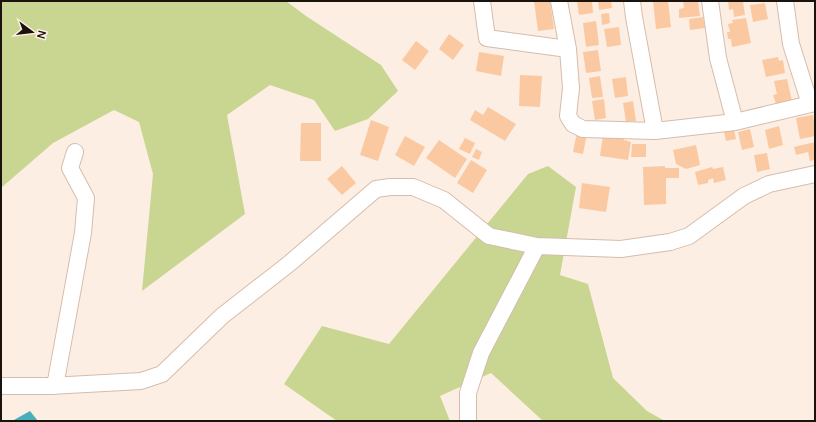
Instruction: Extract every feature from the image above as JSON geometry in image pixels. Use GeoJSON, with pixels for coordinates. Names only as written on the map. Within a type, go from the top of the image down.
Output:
{"type":"FeatureCollection","features":[{"type":"Feature","properties":{"kind":"street"},"geometry":{"type":"LineString","coordinates":[[482,1],[487,38],[568,49]]}},
{"type":"Feature","properties":{"kind":"street"},"geometry":{"type":"LineString","coordinates":[[559,1],[568,49],[571,88],[568,116],[572,124],[583,128],[655,131],[735,122],[812,103],[791,44],[785,1]]}},
{"type":"Feature","properties":{"kind":"street"},"geometry":{"type":"LineString","coordinates":[[632,1],[655,131]]}},
{"type":"Feature","properties":{"kind":"street"},"geometry":{"type":"LineString","coordinates":[[710,1],[718,58],[735,122]]}},
{"type":"Feature","properties":{"kind":"street"},"geometry":{"type":"LineString","coordinates":[[55,386],[83,233],[86,198],[70,168],[75,152]]}},
{"type":"Feature","properties":{"kind":"street"},"geometry":{"type":"LineString","coordinates":[[1,386],[55,386],[141,380],[162,374],[222,316],[290,263],[376,189],[390,187],[413,187],[444,200],[489,236],[537,246],[621,249],[670,242],[688,236],[744,196],[769,184],[815,174]]}},
{"type":"Feature","properties":{"kind":"street"},"geometry":{"type":"LineString","coordinates":[[468,421],[468,393],[481,353],[537,246]]}},
{"type":"Feature","properties":{"kind":"green space"},"geometry":{"type":"Polygon","coordinates":[[[1,1],[286,1],[306,16],[381,65],[398,91],[368,119],[335,131],[314,100],[270,85],[227,115],[245,214],[142,291],[153,174],[139,122],[114,110],[53,143],[1,188],[1,1]]]}},
{"type":"Feature","properties":{"kind":"green space"},"geometry":{"type":"Polygon","coordinates":[[[548,166],[576,187],[560,275],[588,284],[613,378],[647,411],[665,421],[543,421],[491,373],[440,396],[450,421],[337,421],[284,384],[322,326],[389,344],[528,174],[548,166]]]}},
{"type":"Feature","properties":{"kind":"water"},"geometry":{"type":"Polygon","coordinates":[[[30,411],[38,421],[12,421],[30,411]]]}},
{"type":"Feature","properties":{"kind":"building"},"geometry":{"type":"Polygon","coordinates":[[[534,1],[550,1],[554,29],[538,31],[534,1]]]}},
{"type":"Feature","properties":{"kind":"building"},"geometry":{"type":"Polygon","coordinates":[[[577,1],[592,1],[593,13],[579,15],[577,1]]]}},
{"type":"Feature","properties":{"kind":"building"},"geometry":{"type":"Polygon","coordinates":[[[598,1],[611,1],[612,8],[599,10],[598,1]]]}},
{"type":"Feature","properties":{"kind":"building"},"geometry":{"type":"Polygon","coordinates":[[[653,1],[668,1],[671,27],[656,29],[653,1]]]}},
{"type":"Feature","properties":{"kind":"building"},"geometry":{"type":"Polygon","coordinates":[[[683,1],[698,1],[700,16],[679,18],[679,9],[684,8],[683,1]]]}},
{"type":"Feature","properties":{"kind":"building"},"geometry":{"type":"Polygon","coordinates":[[[728,1],[743,1],[745,15],[734,17],[733,9],[729,10],[728,1]]]}},
{"type":"Feature","properties":{"kind":"building"},"geometry":{"type":"Polygon","coordinates":[[[765,3],[768,19],[753,22],[750,5],[765,3]]]}},
{"type":"Feature","properties":{"kind":"building"},"geometry":{"type":"Polygon","coordinates":[[[609,13],[610,23],[602,25],[601,14],[609,13]]]}},
{"type":"Feature","properties":{"kind":"building"},"geometry":{"type":"Polygon","coordinates":[[[703,17],[705,28],[690,30],[689,19],[703,17]]]}},
{"type":"Feature","properties":{"kind":"building"},"geometry":{"type":"Polygon","coordinates":[[[746,18],[751,43],[732,47],[731,39],[728,39],[727,32],[730,32],[728,24],[733,23],[732,20],[746,18]]]}},
{"type":"Feature","properties":{"kind":"building"},"geometry":{"type":"Polygon","coordinates":[[[596,21],[599,45],[586,47],[583,23],[596,21]]]}},
{"type":"Feature","properties":{"kind":"building"},"geometry":{"type":"Polygon","coordinates":[[[619,27],[621,45],[607,47],[604,29],[619,27]]]}},
{"type":"Feature","properties":{"kind":"building"},"geometry":{"type":"Polygon","coordinates":[[[449,34],[464,45],[453,60],[439,49],[449,34]]]}},
{"type":"Feature","properties":{"kind":"building"},"geometry":{"type":"Polygon","coordinates":[[[416,41],[429,51],[415,70],[402,60],[416,41]]]}},
{"type":"Feature","properties":{"kind":"building"},"geometry":{"type":"Polygon","coordinates":[[[598,50],[601,71],[586,73],[583,52],[598,50]]]}},
{"type":"Feature","properties":{"kind":"building"},"geometry":{"type":"Polygon","coordinates":[[[479,52],[504,56],[501,76],[476,71],[479,52]]]}},
{"type":"Feature","properties":{"kind":"building"},"geometry":{"type":"Polygon","coordinates":[[[778,57],[779,61],[783,60],[785,73],[766,77],[762,60],[778,57]]]}},
{"type":"Feature","properties":{"kind":"building"},"geometry":{"type":"Polygon","coordinates":[[[520,75],[542,76],[540,107],[519,106],[520,75]]]}},
{"type":"Feature","properties":{"kind":"building"},"geometry":{"type":"Polygon","coordinates":[[[600,76],[603,97],[592,98],[589,78],[600,76]]]}},
{"type":"Feature","properties":{"kind":"building"},"geometry":{"type":"Polygon","coordinates":[[[626,77],[628,96],[615,98],[612,79],[626,77]]]}},
{"type":"Feature","properties":{"kind":"building"},"geometry":{"type":"Polygon","coordinates":[[[787,79],[792,101],[776,104],[773,95],[777,94],[774,81],[787,79]]]}},
{"type":"Feature","properties":{"kind":"building"},"geometry":{"type":"Polygon","coordinates":[[[604,99],[606,118],[595,120],[592,101],[604,99]]]}},
{"type":"Feature","properties":{"kind":"building"},"geometry":{"type":"Polygon","coordinates":[[[633,101],[636,121],[626,122],[623,103],[633,101]]]}},
{"type":"Feature","properties":{"kind":"building"},"geometry":{"type":"Polygon","coordinates":[[[488,107],[516,124],[505,141],[470,120],[475,110],[483,115],[488,107]]]}},
{"type":"Feature","properties":{"kind":"building"},"geometry":{"type":"Polygon","coordinates":[[[813,115],[815,136],[800,139],[796,118],[813,115]]]}},
{"type":"Feature","properties":{"kind":"building"},"geometry":{"type":"Polygon","coordinates":[[[371,120],[389,127],[378,161],[360,155],[371,120]]]}},
{"type":"Feature","properties":{"kind":"building"},"geometry":{"type":"Polygon","coordinates":[[[301,123],[321,123],[321,161],[300,161],[301,123]]]}},
{"type":"Feature","properties":{"kind":"building"},"geometry":{"type":"Polygon","coordinates":[[[779,126],[783,145],[769,149],[765,130],[779,126]]]}},
{"type":"Feature","properties":{"kind":"building"},"geometry":{"type":"Polygon","coordinates":[[[734,129],[736,139],[726,141],[724,132],[734,129]]]}},
{"type":"Feature","properties":{"kind":"building"},"geometry":{"type":"Polygon","coordinates":[[[750,129],[754,147],[742,150],[738,132],[750,129]]]}},
{"type":"Feature","properties":{"kind":"building"},"geometry":{"type":"Polygon","coordinates":[[[577,132],[587,134],[583,154],[573,152],[577,132]]]}},
{"type":"Feature","properties":{"kind":"building"},"geometry":{"type":"Polygon","coordinates":[[[603,135],[624,138],[624,140],[631,142],[628,160],[600,156],[603,135]]]}},
{"type":"Feature","properties":{"kind":"building"},"geometry":{"type":"Polygon","coordinates":[[[405,136],[425,147],[414,166],[395,155],[405,136]]]}},
{"type":"Feature","properties":{"kind":"building"},"geometry":{"type":"Polygon","coordinates":[[[465,138],[475,143],[470,154],[459,149],[465,138]]]}},
{"type":"Feature","properties":{"kind":"building"},"geometry":{"type":"Polygon","coordinates":[[[439,140],[467,159],[455,178],[426,158],[439,140]]]}},
{"type":"Feature","properties":{"kind":"building"},"geometry":{"type":"Polygon","coordinates":[[[815,142],[815,160],[810,161],[808,152],[796,155],[794,147],[815,142]]]}},
{"type":"Feature","properties":{"kind":"building"},"geometry":{"type":"Polygon","coordinates":[[[632,144],[646,144],[646,157],[631,157],[632,144]]]}},
{"type":"Feature","properties":{"kind":"building"},"geometry":{"type":"Polygon","coordinates":[[[696,145],[700,165],[686,169],[676,164],[673,150],[696,145]]]}},
{"type":"Feature","properties":{"kind":"building"},"geometry":{"type":"Polygon","coordinates":[[[476,149],[482,152],[479,160],[472,157],[476,149]]]}},
{"type":"Feature","properties":{"kind":"building"},"geometry":{"type":"Polygon","coordinates":[[[767,153],[770,169],[757,172],[754,155],[767,153]]]}},
{"type":"Feature","properties":{"kind":"building"},"geometry":{"type":"Polygon","coordinates":[[[471,160],[487,170],[473,193],[457,183],[471,160]]]}},
{"type":"Feature","properties":{"kind":"building"},"geometry":{"type":"Polygon","coordinates":[[[342,166],[356,183],[342,195],[327,179],[342,166]]]}},
{"type":"Feature","properties":{"kind":"building"},"geometry":{"type":"Polygon","coordinates":[[[665,166],[665,168],[679,168],[679,178],[666,178],[666,204],[644,205],[643,167],[665,166]]]}},
{"type":"Feature","properties":{"kind":"building"},"geometry":{"type":"Polygon","coordinates":[[[712,167],[713,169],[723,167],[726,180],[714,183],[713,178],[708,180],[708,183],[698,185],[695,172],[712,167]]]}},
{"type":"Feature","properties":{"kind":"building"},"geometry":{"type":"Polygon","coordinates":[[[582,183],[610,187],[606,212],[579,208],[582,183]]]}}]}
